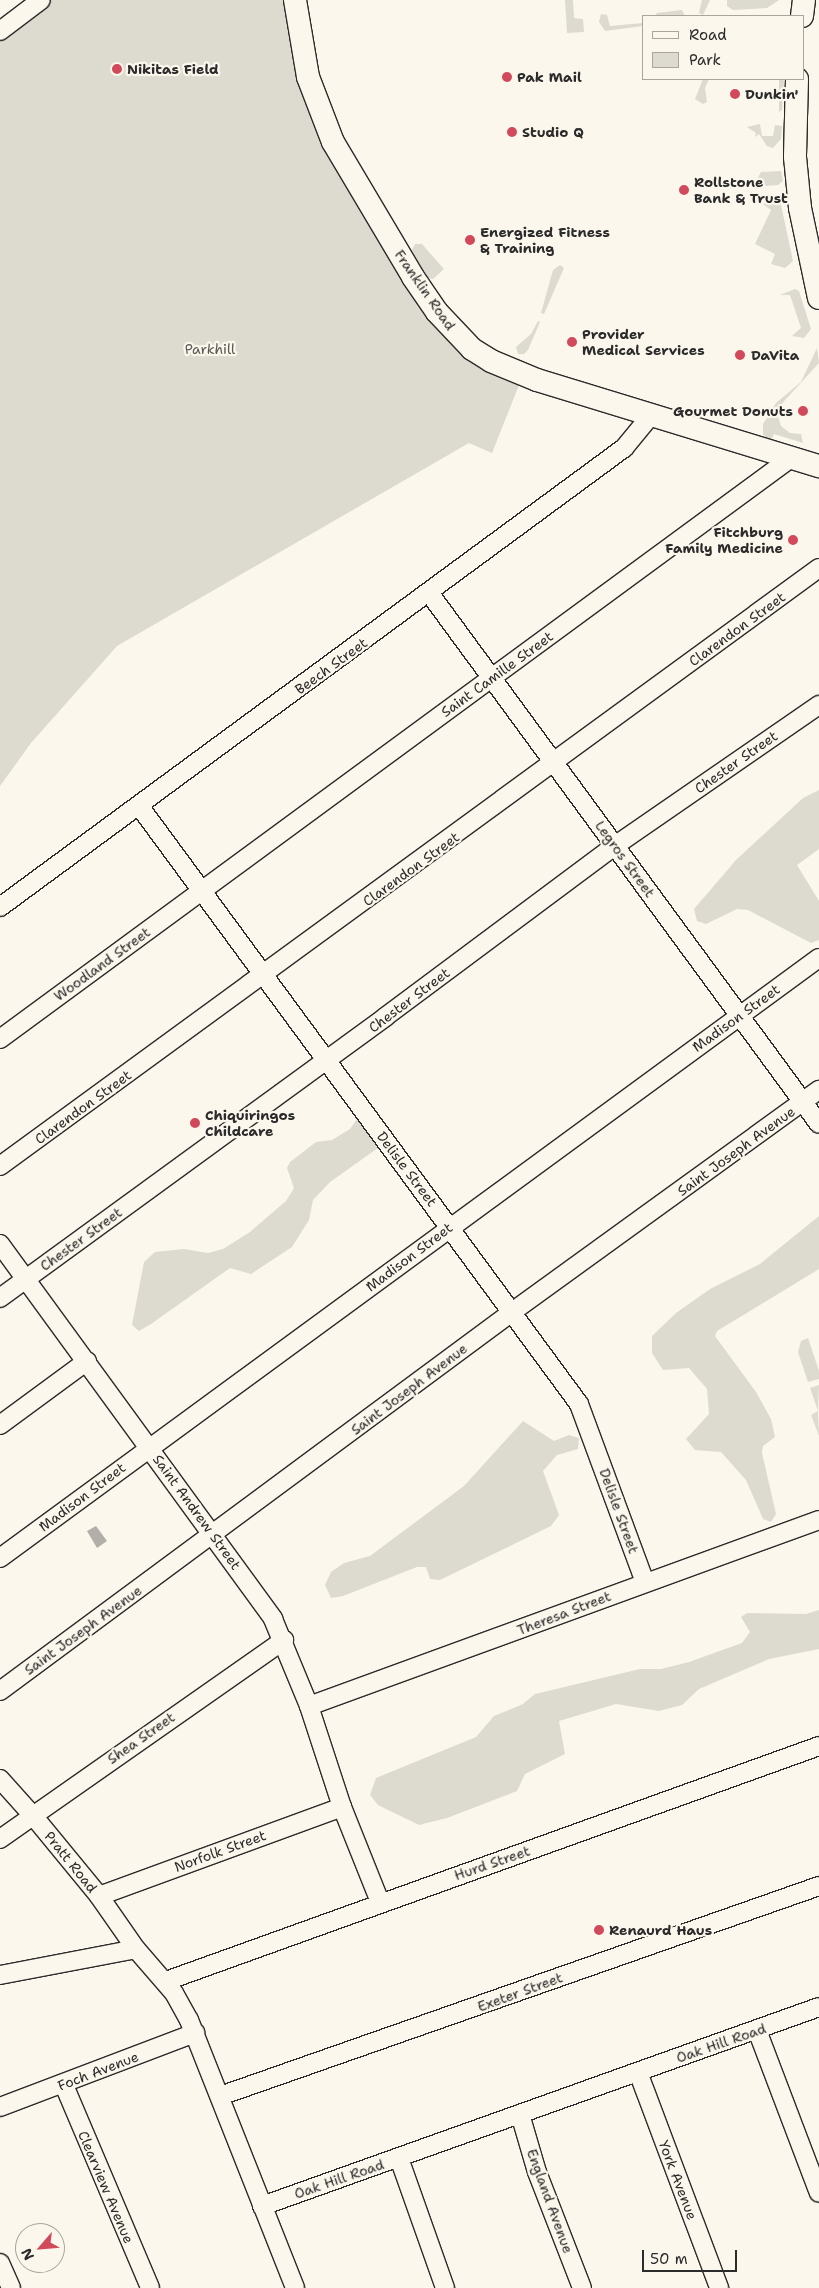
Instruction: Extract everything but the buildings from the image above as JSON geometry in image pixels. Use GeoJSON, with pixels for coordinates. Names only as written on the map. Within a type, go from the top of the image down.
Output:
{"type":"FeatureCollection","features":[{"type":"Feature","properties":{"kind":"main road","name":"Franklin Road"},"geometry":{"type":"LineString","coordinates":[[295,0],[308,77],[333,142],[389,239],[454,333],[472,350],[513,371],[819,466]]}},
{"type":"Feature","properties":{"kind":"main road"},"geometry":{"type":"LineString","coordinates":[[802,15],[804,0]]}},
{"type":"Feature","properties":{"kind":"main road"},"geometry":{"type":"LineString","coordinates":[[797,80],[795,157],[799,201],[819,298]]}},
{"type":"Feature","properties":{"kind":"street"},"geometry":{"type":"LineString","coordinates":[[0,31],[41,0]]}},
{"type":"Feature","properties":{"kind":"street","name":"Beech Street"},"geometry":{"type":"LineString","coordinates":[[0,907],[140,807],[430,594],[624,448],[652,414]]}},
{"type":"Feature","properties":{"kind":"street","name":"Saint Camille Street"},"geometry":{"type":"LineString","coordinates":[[203,889],[791,458]]}},
{"type":"Feature","properties":{"kind":"street","name":"Clarendon Street"},"geometry":{"type":"LineString","coordinates":[[0,1166],[554,764],[819,568]]}},
{"type":"Feature","properties":{"kind":"street","name":"Legros Street"},"geometry":{"type":"LineString","coordinates":[[430,594],[554,764],[616,845],[737,1016],[819,1124]]}},
{"type":"Feature","properties":{"kind":"street","name":"Chester Street"},"geometry":{"type":"LineString","coordinates":[[0,1298],[326,1061],[616,845],[819,705]]}},
{"type":"Feature","properties":{"kind":"street","name":"Delisle Street"},"geometry":{"type":"LineString","coordinates":[[140,807],[203,889],[326,1061],[579,1404],[645,1582]]}},
{"type":"Feature","properties":{"kind":"street","name":"Woodland Street"},"geometry":{"type":"LineString","coordinates":[[0,1038],[203,889]]}},
{"type":"Feature","properties":{"kind":"street","name":"Madison Street"},"geometry":{"type":"LineString","coordinates":[[0,1558],[150,1446],[819,958]]}},
{"type":"Feature","properties":{"kind":"street","name":"Saint Joseph Avenue"},"geometry":{"type":"LineString","coordinates":[[0,1691],[214,1535],[512,1312],[819,1090]]}},
{"type":"Feature","properties":{"kind":"street","name":"Saint Andrew Street"},"geometry":{"type":"LineString","coordinates":[[0,1244],[150,1446],[273,1619],[284,1640],[309,1706],[342,1807],[380,1902]]}},
{"type":"Feature","properties":{"kind":"street"},"geometry":{"type":"LineString","coordinates":[[0,1425],[87,1361]]}},
{"type":"Feature","properties":{"kind":"street","name":"Theresa Street"},"geometry":{"type":"LineString","coordinates":[[309,1706],[512,1634],[645,1582],[819,1520]]}},
{"type":"Feature","properties":{"kind":"street","name":"Shea Street"},"geometry":{"type":"LineString","coordinates":[[0,1838],[284,1640]]}},
{"type":"Feature","properties":{"kind":"street","name":"Hurd Street"},"geometry":{"type":"LineString","coordinates":[[166,1981],[380,1902],[819,1746]]}},
{"type":"Feature","properties":{"kind":"street","name":"Pratt Road"},"geometry":{"type":"LineString","coordinates":[[0,1779],[32,1814],[99,1896],[136,1949]]}},
{"type":"Feature","properties":{"kind":"street","name":"Norfolk Street"},"geometry":{"type":"LineString","coordinates":[[99,1896],[342,1807]]}},
{"type":"Feature","properties":{"kind":"street","name":"Exeter Street"},"geometry":{"type":"LineString","coordinates":[[220,2096],[819,1886]]}},
{"type":"Feature","properties":{"kind":"street"},"geometry":{"type":"LineString","coordinates":[[0,1976],[136,1949],[166,1981],[195,2033],[295,2288]]}},
{"type":"Feature","properties":{"kind":"street","name":"Oak Hill Road"},"geometry":{"type":"LineString","coordinates":[[262,2206],[819,2007]]}},
{"type":"Feature","properties":{"kind":"street"},"geometry":{"type":"LineString","coordinates":[[757,2030],[819,2193]]}},
{"type":"Feature","properties":{"kind":"street","name":"Foch Avenue"},"geometry":{"type":"LineString","coordinates":[[0,2107],[64,2085],[195,2033]]}},
{"type":"Feature","properties":{"kind":"street","name":"York Avenue"},"geometry":{"type":"LineString","coordinates":[[638,2072],[718,2288]]}},
{"type":"Feature","properties":{"kind":"street","name":"Clearview Avenue"},"geometry":{"type":"LineString","coordinates":[[64,2085],[150,2288]]}},
{"type":"Feature","properties":{"kind":"street","name":"England Avenue"},"geometry":{"type":"LineString","coordinates":[[520,2114],[537,2172],[582,2288]]}},
{"type":"Feature","properties":{"kind":"street"},"geometry":{"type":"LineString","coordinates":[[398,2158],[445,2288]]}},
{"type":"Feature","properties":{"kind":"street"},"geometry":{"type":"LineString","coordinates":[[0,2263],[11,2288]]}},
{"type":"Feature","properties":{"kind":"green space","name":"Parkhill"},"geometry":{"type":"Polygon","coordinates":[[[41,0],[295,0],[308,77],[437,312],[523,375],[492,453],[469,443],[117,646],[31,743],[0,786],[0,31],[41,0]]]}},
{"type":"Feature","properties":{"kind":"green space"},"geometry":{"type":"Polygon","coordinates":[[[565,0],[573,0],[574,18],[583,19],[584,32],[567,33],[565,0]]]}},
{"type":"Feature","properties":{"kind":"green space"},"geometry":{"type":"Polygon","coordinates":[[[702,0],[710,0],[703,15],[699,13],[702,0]]]}},
{"type":"Feature","properties":{"kind":"green space"},"geometry":{"type":"Polygon","coordinates":[[[727,0],[779,0],[767,8],[733,10],[727,6],[727,0]]]}},
{"type":"Feature","properties":{"kind":"green space"},"geometry":{"type":"Polygon","coordinates":[[[682,10],[684,15],[656,15],[657,13],[682,10]]]}},
{"type":"Feature","properties":{"kind":"green space"},"geometry":{"type":"Polygon","coordinates":[[[601,14],[607,15],[610,26],[642,23],[642,26],[605,31],[599,22],[601,14]]]}},
{"type":"Feature","properties":{"kind":"green space"},"geometry":{"type":"Polygon","coordinates":[[[703,80],[709,80],[705,88],[707,102],[703,104],[695,99],[703,80]]]}},
{"type":"Feature","properties":{"kind":"green space"},"geometry":{"type":"Polygon","coordinates":[[[779,80],[784,80],[782,110],[779,112],[779,80]]]}},
{"type":"Feature","properties":{"kind":"green space"},"geometry":{"type":"Polygon","coordinates":[[[760,124],[762,136],[773,136],[775,125],[782,126],[781,139],[773,148],[767,146],[759,134],[755,137],[756,133],[747,127],[760,124]]]}},
{"type":"Feature","properties":{"kind":"green space"},"geometry":{"type":"Polygon","coordinates":[[[781,171],[783,181],[778,185],[753,187],[761,172],[781,171]]]}},
{"type":"Feature","properties":{"kind":"green space"},"geometry":{"type":"Polygon","coordinates":[[[780,200],[793,261],[785,268],[771,264],[775,254],[755,244],[771,210],[763,204],[768,201],[780,200]]]}},
{"type":"Feature","properties":{"kind":"green space"},"geometry":{"type":"Polygon","coordinates":[[[415,244],[422,244],[444,269],[433,279],[428,278],[415,257],[412,250],[415,244]]]}},
{"type":"Feature","properties":{"kind":"green space"},"geometry":{"type":"Polygon","coordinates":[[[560,265],[564,268],[544,314],[541,313],[553,270],[560,265]]]}},
{"type":"Feature","properties":{"kind":"green space"},"geometry":{"type":"Polygon","coordinates":[[[795,289],[799,291],[811,329],[804,338],[792,336],[801,328],[790,295],[780,295],[795,289]]]}},
{"type":"Feature","properties":{"kind":"green space"},"geometry":{"type":"Polygon","coordinates":[[[538,321],[540,322],[528,350],[524,354],[518,354],[516,347],[531,334],[538,321]]]}},
{"type":"Feature","properties":{"kind":"green space"},"geometry":{"type":"Polygon","coordinates":[[[817,348],[819,363],[776,410],[781,426],[790,433],[801,434],[803,443],[774,434],[771,440],[767,439],[763,434],[763,424],[776,403],[801,382],[817,348]]]}},
{"type":"Feature","properties":{"kind":"green space"},"geometry":{"type":"Polygon","coordinates":[[[819,790],[819,849],[797,865],[819,901],[819,940],[811,943],[748,910],[737,909],[706,924],[697,921],[694,909],[736,860],[803,798],[819,790]]]}},
{"type":"Feature","properties":{"kind":"green space"},"geometry":{"type":"Polygon","coordinates":[[[357,1119],[365,1124],[378,1148],[330,1182],[313,1200],[309,1220],[292,1247],[251,1274],[230,1268],[139,1331],[132,1325],[144,1262],[155,1252],[184,1249],[208,1253],[223,1249],[250,1232],[286,1201],[294,1188],[287,1168],[290,1162],[316,1142],[332,1140],[350,1129],[357,1119]]]}},
{"type":"Feature","properties":{"kind":"green space"},"geometry":{"type":"Polygon","coordinates":[[[819,1216],[819,1269],[717,1331],[715,1336],[756,1392],[771,1419],[775,1437],[763,1446],[762,1453],[776,1514],[771,1522],[763,1519],[746,1480],[721,1452],[695,1450],[686,1439],[709,1414],[707,1389],[689,1368],[663,1370],[652,1353],[652,1336],[676,1313],[710,1289],[760,1264],[819,1216]]]}},
{"type":"Feature","properties":{"kind":"green space"},"geometry":{"type":"Polygon","coordinates":[[[808,1338],[819,1371],[819,1379],[808,1382],[798,1352],[801,1341],[808,1338]]]}},
{"type":"Feature","properties":{"kind":"green space"},"geometry":{"type":"Polygon","coordinates":[[[819,1385],[819,1436],[811,1415],[818,1411],[810,1388],[819,1385]]]}},
{"type":"Feature","properties":{"kind":"green space"},"geometry":{"type":"Polygon","coordinates":[[[523,1421],[554,1441],[569,1435],[579,1438],[578,1449],[557,1455],[543,1471],[559,1515],[551,1526],[440,1580],[430,1579],[426,1567],[417,1567],[343,1596],[331,1598],[325,1585],[331,1572],[344,1563],[370,1556],[464,1486],[523,1421]]]}},
{"type":"Feature","properties":{"kind":"green space"},"geometry":{"type":"Polygon","coordinates":[[[819,1610],[819,1649],[769,1659],[699,1689],[682,1705],[659,1711],[616,1704],[559,1721],[565,1754],[525,1774],[517,1791],[447,1818],[419,1825],[378,1805],[370,1795],[376,1778],[476,1737],[494,1716],[523,1704],[535,1694],[640,1669],[661,1669],[689,1662],[742,1643],[750,1632],[741,1617],[747,1613],[806,1614],[819,1610]]]}},
{"type":"Feature","properties":{"kind":"shaded area"},"geometry":{"type":"Polygon","coordinates":[[[96,1526],[107,1541],[97,1548],[87,1531],[96,1526]]]}},
{"type":"Feature","properties":{"kind":"place","name":"Nikitas Field"},"geometry":{"type":"Point","coordinates":[117,69]}},
{"type":"Feature","properties":{"kind":"place","name":"Pak Mail"},"geometry":{"type":"Point","coordinates":[507,77]}},
{"type":"Feature","properties":{"kind":"place","name":"Dunkin'"},"geometry":{"type":"Point","coordinates":[735,94]}},
{"type":"Feature","properties":{"kind":"place","name":"Studio Q"},"geometry":{"type":"Point","coordinates":[512,132]}},
{"type":"Feature","properties":{"kind":"place","name":"Rollstone Bank & Trust"},"geometry":{"type":"Point","coordinates":[684,190]}},
{"type":"Feature","properties":{"kind":"place","name":"Energized Fitness & Training"},"geometry":{"type":"Point","coordinates":[470,240]}},
{"type":"Feature","properties":{"kind":"place","name":"Provider Medical Services"},"geometry":{"type":"Point","coordinates":[572,342]}},
{"type":"Feature","properties":{"kind":"place","name":"DaVita"},"geometry":{"type":"Point","coordinates":[740,355]}},
{"type":"Feature","properties":{"kind":"place","name":"Gourmet Donuts"},"geometry":{"type":"Point","coordinates":[803,411]}},
{"type":"Feature","properties":{"kind":"place","name":"Fitchburg Family Medicine"},"geometry":{"type":"Point","coordinates":[793,540]}},
{"type":"Feature","properties":{"kind":"place","name":"Chiquiringos Childcare"},"geometry":{"type":"Point","coordinates":[195,1123]}},
{"type":"Feature","properties":{"kind":"place","name":"Renaurd Haus"},"geometry":{"type":"Point","coordinates":[599,1930]}}]}
